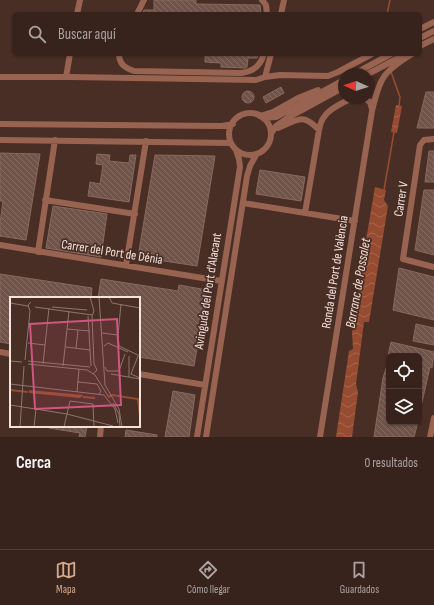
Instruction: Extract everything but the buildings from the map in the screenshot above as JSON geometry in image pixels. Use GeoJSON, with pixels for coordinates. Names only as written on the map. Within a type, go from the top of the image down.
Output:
{"type":"FeatureCollection","features":[{"type":"Feature","properties":{"kind":"street"},"geometry":{"type":"LineString","coordinates":[[77,12],[80,0]]}},
{"type":"Feature","properties":{"kind":"street"},"geometry":{"type":"LineString","coordinates":[[138,12],[144,0]]}},
{"type":"Feature","properties":{"kind":"street"},"geometry":{"type":"LineString","coordinates":[[262,0],[266,5],[267,12]]}},
{"type":"Feature","properties":{"kind":"street"},"geometry":{"type":"LineString","coordinates":[[281,12],[284,0]]}},
{"type":"Feature","properties":{"kind":"street"},"geometry":{"type":"LineString","coordinates":[[422,28],[434,22]]}},
{"type":"Feature","properties":{"kind":"street"},"geometry":{"type":"LineString","coordinates":[[422,37],[434,31]]}},
{"type":"Feature","properties":{"kind":"street"},"geometry":{"type":"LineString","coordinates":[[422,45],[434,39]]}},
{"type":"Feature","properties":{"kind":"street"},"geometry":{"type":"LineString","coordinates":[[422,49],[434,43]]}},
{"type":"Feature","properties":{"kind":"street"},"geometry":{"type":"LineString","coordinates":[[66,77],[70,56]]}},
{"type":"Feature","properties":{"kind":"street"},"geometry":{"type":"LineString","coordinates":[[119,56],[123,66],[134,71],[241,73],[249,72],[256,68],[263,56]]}},
{"type":"Feature","properties":{"kind":"street"},"geometry":{"type":"LineString","coordinates":[[265,77],[270,56]]}},
{"type":"Feature","properties":{"kind":"street"},"geometry":{"type":"LineString","coordinates":[[0,77],[256,80],[265,77],[288,75],[328,76],[368,56]]}},
{"type":"Feature","properties":{"kind":"street"},"geometry":{"type":"LineString","coordinates":[[365,68],[386,56]]}},
{"type":"Feature","properties":{"kind":"street"},"geometry":{"type":"LineString","coordinates":[[374,71],[402,56]]}},
{"type":"Feature","properties":{"kind":"street","name":"Ronda del Port de València"},"geometry":{"type":"LineString","coordinates":[[320,437],[372,111],[380,82],[396,64],[409,56]]}},
{"type":"Feature","properties":{"kind":"street"},"geometry":{"type":"LineString","coordinates":[[261,117],[276,117],[338,83]]}},
{"type":"Feature","properties":{"kind":"street"},"geometry":{"type":"LineString","coordinates":[[261,117],[298,98],[324,88],[331,87]]}},
{"type":"Feature","properties":{"kind":"street"},"geometry":{"type":"LineString","coordinates":[[273,132],[261,117],[254,114],[246,114],[236,119],[229,135],[231,143],[236,150],[247,155],[256,154],[266,149],[276,126],[289,117],[338,90]]}},
{"type":"Feature","properties":{"kind":"street"},"geometry":{"type":"LineString","coordinates":[[305,213],[319,130],[324,116],[343,104]]}},
{"type":"Feature","properties":{"kind":"street"},"geometry":{"type":"LineString","coordinates":[[370,104],[372,111]]}},
{"type":"Feature","properties":{"kind":"street"},"geometry":{"type":"LineString","coordinates":[[273,132],[295,120],[303,119],[312,122],[319,130]]}},
{"type":"Feature","properties":{"kind":"street"},"geometry":{"type":"LineString","coordinates":[[0,124],[218,126],[233,124]]}},
{"type":"Feature","properties":{"kind":"street","name":"Carrer V"},"geometry":{"type":"LineString","coordinates":[[434,139],[428,139],[420,145],[403,259],[434,268]]}},
{"type":"Feature","properties":{"kind":"street"},"geometry":{"type":"LineString","coordinates":[[0,140],[231,143]]}},
{"type":"Feature","properties":{"kind":"street"},"geometry":{"type":"LineString","coordinates":[[38,252],[54,140]]}},
{"type":"Feature","properties":{"kind":"street"},"geometry":{"type":"LineString","coordinates":[[126,265],[146,141]]}},
{"type":"Feature","properties":{"kind":"street","name":"Avinguda del Port d'Alacant"},"geometry":{"type":"LineString","coordinates":[[197,437],[204,385],[240,167],[236,150]]}},
{"type":"Feature","properties":{"kind":"street","name":"Avinguda del Port d'Alacant"},"geometry":{"type":"LineString","coordinates":[[206,437],[247,176],[256,154]]}},
{"type":"Feature","properties":{"kind":"street"},"geometry":{"type":"LineString","coordinates":[[46,200],[135,214]]}},
{"type":"Feature","properties":{"kind":"street"},"geometry":{"type":"LineString","coordinates":[[243,203],[355,221]]}},
{"type":"Feature","properties":{"kind":"street","name":"Carrer del Port de Dénia"},"geometry":{"type":"LineString","coordinates":[[0,246],[221,281]]}},
{"type":"Feature","properties":{"kind":"street"},"geometry":{"type":"LineString","coordinates":[[0,352],[10,354]]}},
{"type":"Feature","properties":{"kind":"street"},"geometry":{"type":"LineString","coordinates":[[140,374],[204,385]]}},
{"type":"Feature","properties":{"kind":"street"},"geometry":{"type":"LineString","coordinates":[[432,434],[434,418]]}},
{"type":"Feature","properties":{"kind":"street"},"geometry":{"type":"LineString","coordinates":[[100,437],[102,427]]}},
{"type":"Feature","properties":{"kind":"water"},"geometry":{"type":"Polygon","coordinates":[[[396,105],[402,106],[397,133],[391,132],[396,105]]]}},
{"type":"Feature","properties":{"kind":"water"},"geometry":{"type":"Polygon","coordinates":[[[375,187],[386,190],[384,200],[388,206],[369,322],[364,322],[356,384],[358,392],[352,437],[336,437],[349,351],[353,349],[352,332],[359,303],[359,281],[375,187]]]}},
{"type":"Feature","properties":{"kind":"waterway"},"geometry":{"type":"LineString","coordinates":[[387,12],[390,0]]}},
{"type":"Feature","properties":{"kind":"waterway"},"geometry":{"type":"LineString","coordinates":[[391,72],[400,97],[399,106]]}},
{"type":"Feature","properties":{"kind":"waterway","name":"Barranc de Possalet"},"geometry":{"type":"LineString","coordinates":[[384,190],[394,132]]}}]}
